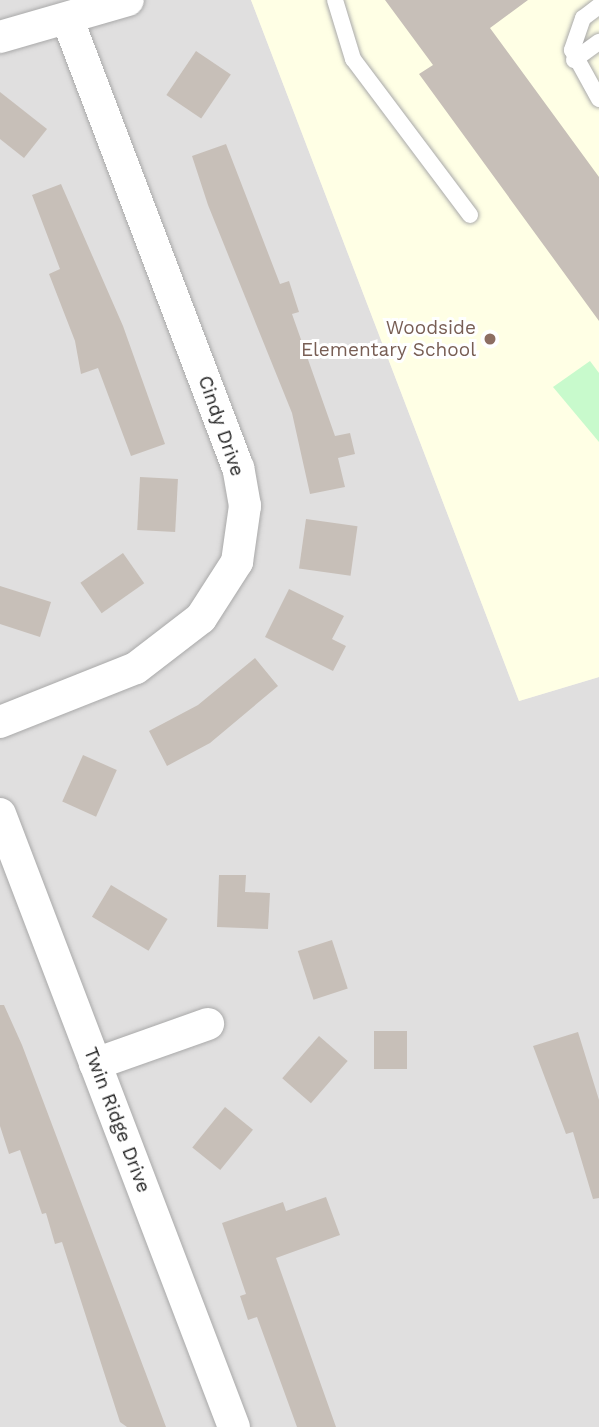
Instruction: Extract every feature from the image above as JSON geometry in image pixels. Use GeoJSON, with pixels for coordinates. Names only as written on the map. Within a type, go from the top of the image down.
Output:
{"type":"FeatureCollection","features":[{"type":"Feature","properties":{"kind":"street"},"geometry":{"type":"LineString","coordinates":[[0,37],[128,0]]}},
{"type":"Feature","properties":{"kind":"street","name":"Cindy Drive"},"geometry":{"type":"LineString","coordinates":[[0,722],[136,668],[201,618],[237,562],[245,506],[238,468],[67,18]]}},
{"type":"Feature","properties":{"kind":"street","name":"Twin Ridge Drive"},"geometry":{"type":"LineString","coordinates":[[0,814],[234,1427]]}},
{"type":"Feature","properties":{"kind":"street"},"geometry":{"type":"LineString","coordinates":[[95,1064],[208,1024]]}},
{"type":"Feature","properties":{"kind":"lane"},"geometry":{"type":"LineString","coordinates":[[335,0],[353,59],[470,215]]}},
{"type":"Feature","properties":{"kind":"lane"},"geometry":{"type":"LineString","coordinates":[[599,6],[573,36],[574,60],[599,99]]}},
{"type":"Feature","properties":{"kind":"lane"},"geometry":{"type":"LineString","coordinates":[[574,60],[599,42]]}},
{"type":"Feature","properties":{"kind":"shaded area"},"geometry":{"type":"Polygon","coordinates":[[[0,0],[251,0],[519,701],[599,677],[599,1427],[0,1427],[0,0]]]}},
{"type":"Feature","properties":{"kind":"shaded area","name":"Woodside Elementary School"},"geometry":{"type":"Polygon","coordinates":[[[251,0],[599,0],[599,677],[519,701],[251,0]]]}},
{"type":"Feature","properties":{"kind":"green space"},"geometry":{"type":"Polygon","coordinates":[[[590,361],[599,373],[599,442],[553,387],[590,361]]]}},
{"type":"Feature","properties":{"kind":"building"},"geometry":{"type":"Polygon","coordinates":[[[385,0],[528,0],[490,28],[599,177],[599,321],[419,74],[433,65],[385,0]]]}},
{"type":"Feature","properties":{"kind":"building"},"geometry":{"type":"Polygon","coordinates":[[[196,51],[231,74],[201,118],[166,95],[196,51]]]}},
{"type":"Feature","properties":{"kind":"building"},"geometry":{"type":"Polygon","coordinates":[[[0,92],[47,129],[24,158],[0,139],[0,92]]]}},
{"type":"Feature","properties":{"kind":"building"},"geometry":{"type":"Polygon","coordinates":[[[226,144],[280,284],[289,281],[299,312],[292,314],[335,436],[350,433],[355,454],[338,458],[345,487],[310,494],[292,413],[208,205],[192,156],[226,144]]]}},
{"type":"Feature","properties":{"kind":"building"},"geometry":{"type":"Polygon","coordinates":[[[61,184],[123,326],[165,444],[131,456],[98,368],[81,374],[75,341],[49,274],[60,269],[32,195],[61,184]]]}},
{"type":"Feature","properties":{"kind":"building"},"geometry":{"type":"Polygon","coordinates":[[[140,477],[178,479],[175,532],[137,530],[140,477]]]}},
{"type":"Feature","properties":{"kind":"building"},"geometry":{"type":"Polygon","coordinates":[[[306,519],[357,526],[351,576],[299,569],[306,519]]]}},
{"type":"Feature","properties":{"kind":"building"},"geometry":{"type":"Polygon","coordinates":[[[123,553],[144,583],[102,613],[80,583],[123,553]]]}},
{"type":"Feature","properties":{"kind":"building"},"geometry":{"type":"Polygon","coordinates":[[[0,586],[51,602],[40,637],[0,624],[0,586]]]}},
{"type":"Feature","properties":{"kind":"building"},"geometry":{"type":"Polygon","coordinates":[[[289,589],[344,616],[332,639],[346,646],[333,671],[265,637],[289,589]]]}},
{"type":"Feature","properties":{"kind":"building"},"geometry":{"type":"Polygon","coordinates":[[[255,658],[278,686],[210,743],[167,766],[149,731],[198,705],[255,658]]]}},
{"type":"Feature","properties":{"kind":"building"},"geometry":{"type":"Polygon","coordinates":[[[83,755],[117,770],[96,817],[62,802],[83,755]]]}},
{"type":"Feature","properties":{"kind":"building"},"geometry":{"type":"Polygon","coordinates":[[[219,875],[246,875],[245,892],[270,893],[268,929],[217,927],[219,875]]]}},
{"type":"Feature","properties":{"kind":"building"},"geometry":{"type":"Polygon","coordinates":[[[111,885],[168,919],[149,951],[92,917],[111,885]]]}},
{"type":"Feature","properties":{"kind":"building"},"geometry":{"type":"Polygon","coordinates":[[[332,940],[348,989],[314,1000],[298,951],[332,940]]]}},
{"type":"Feature","properties":{"kind":"building"},"geometry":{"type":"Polygon","coordinates":[[[0,1005],[4,1005],[22,1045],[166,1427],[127,1427],[120,1422],[62,1242],[55,1244],[46,1213],[42,1214],[20,1150],[9,1154],[0,1126],[0,1005]]]}},
{"type":"Feature","properties":{"kind":"building"},"geometry":{"type":"Polygon","coordinates":[[[374,1031],[407,1031],[407,1069],[374,1069],[374,1031]]]}},
{"type":"Feature","properties":{"kind":"building"},"geometry":{"type":"Polygon","coordinates":[[[578,1032],[599,1100],[599,1198],[593,1199],[573,1132],[566,1134],[533,1046],[578,1032]]]}},
{"type":"Feature","properties":{"kind":"building"},"geometry":{"type":"Polygon","coordinates":[[[319,1036],[348,1061],[311,1103],[282,1078],[319,1036]]]}},
{"type":"Feature","properties":{"kind":"building"},"geometry":{"type":"Polygon","coordinates":[[[225,1107],[253,1130],[220,1170],[192,1147],[225,1107]]]}},
{"type":"Feature","properties":{"kind":"building"},"geometry":{"type":"Polygon","coordinates":[[[326,1197],[340,1235],[276,1258],[336,1427],[297,1427],[257,1317],[248,1320],[240,1296],[246,1294],[222,1223],[283,1202],[286,1211],[326,1197]]]}},
{"type":"Feature","properties":{"kind":"place","name":"Woodside Elementary School"},"geometry":{"type":"Point","coordinates":[490,339]}}]}
